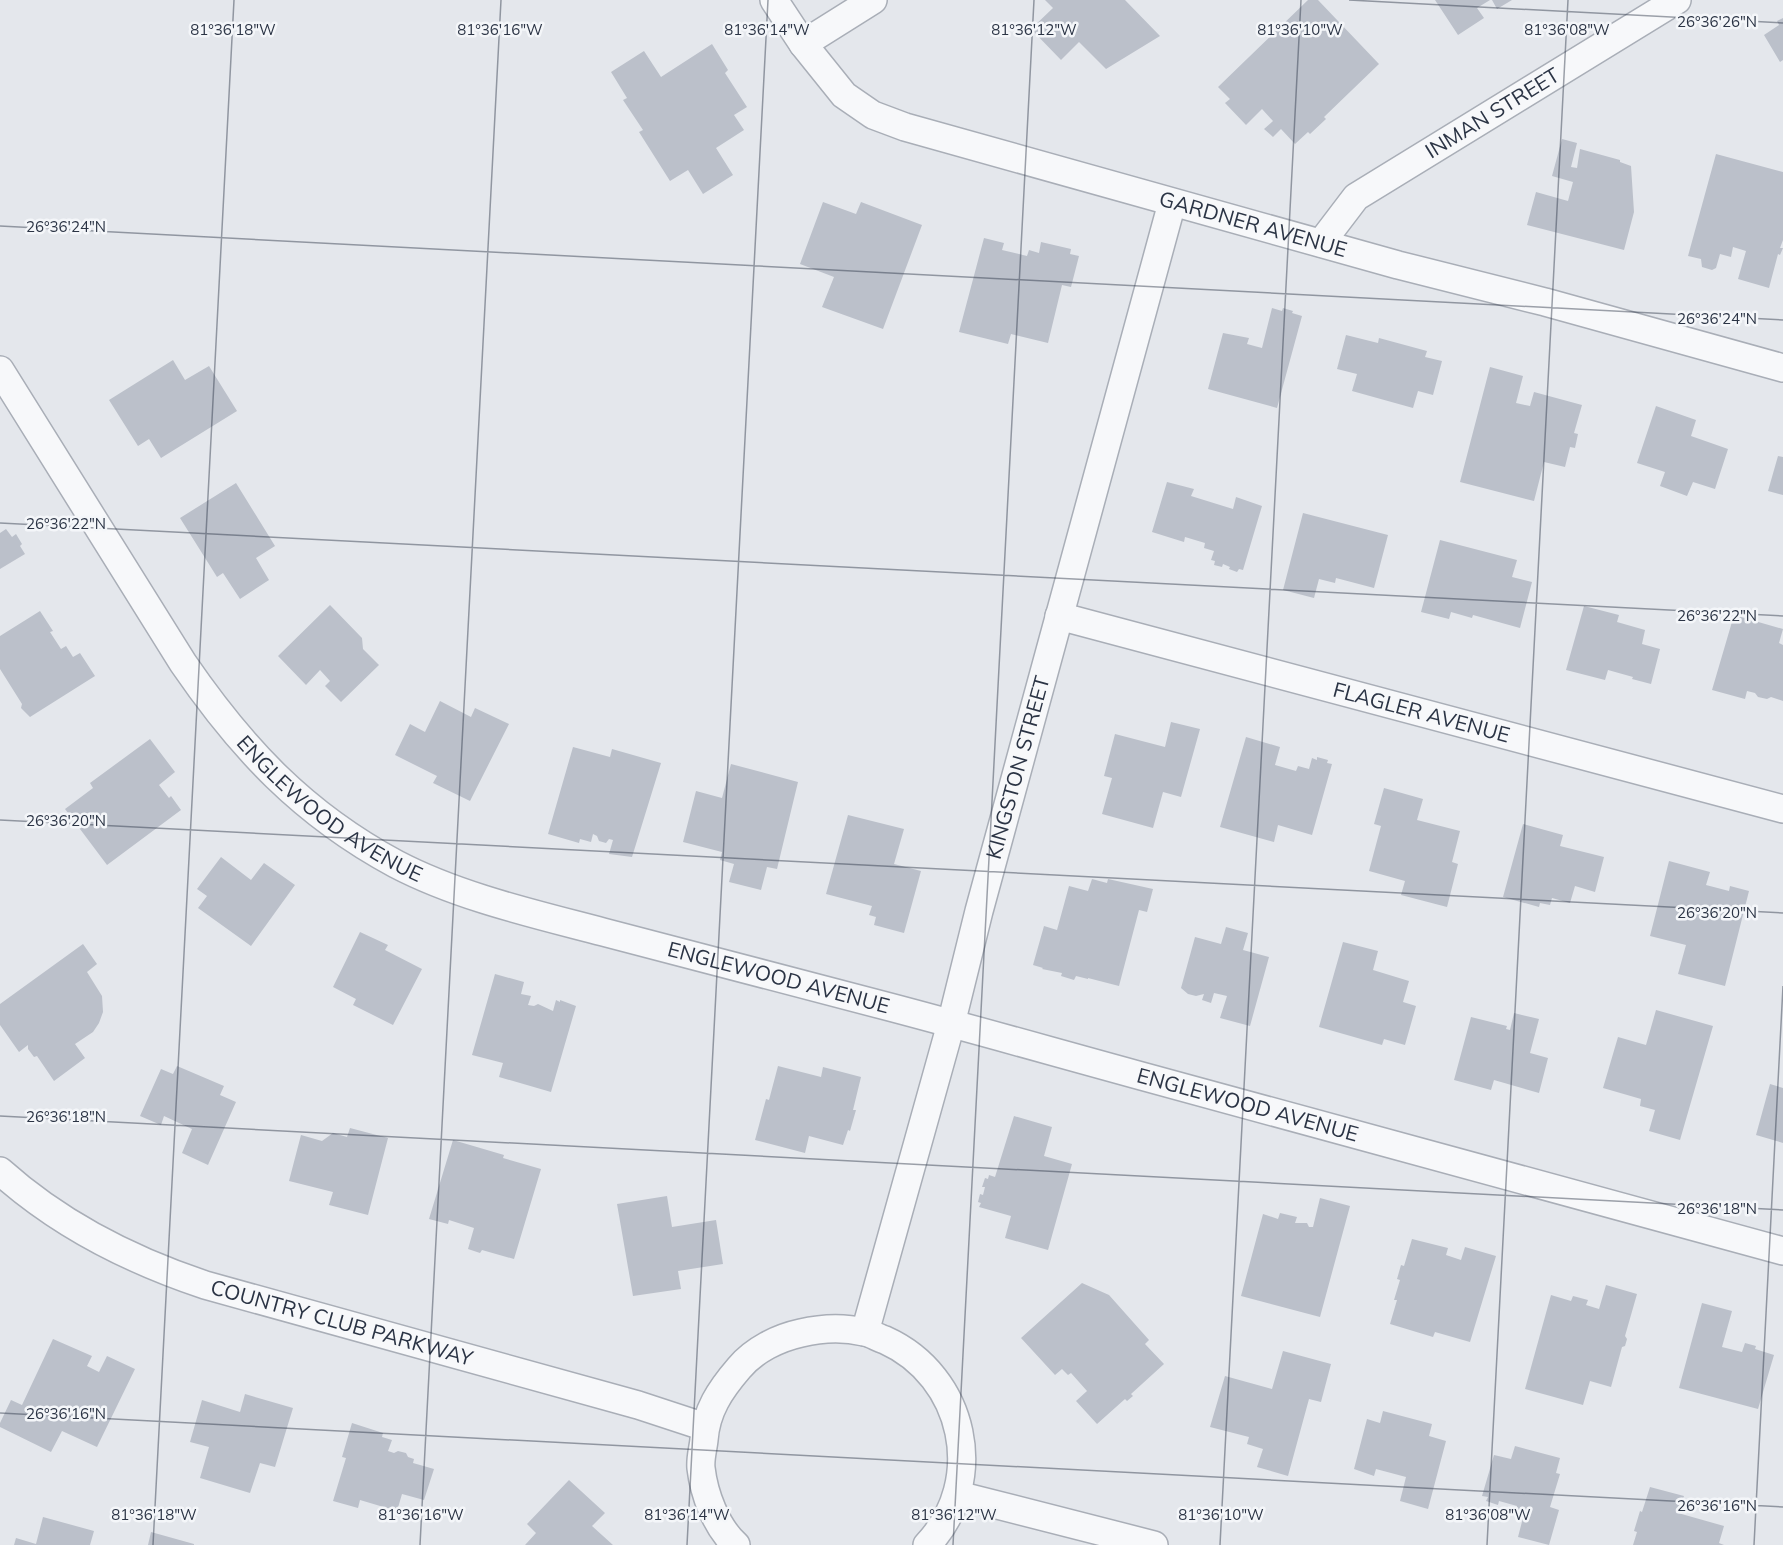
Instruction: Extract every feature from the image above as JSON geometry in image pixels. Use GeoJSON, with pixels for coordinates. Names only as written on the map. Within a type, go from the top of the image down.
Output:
{"type":"FeatureCollection","features":[{"type":"Feature","properties":{"kind":"street","name":"GARDNER AVENUE"},"geometry":{"type":"LineString","coordinates":[[774,0],[803,44],[844,95],[873,115],[916,130],[1172,203],[1783,368]]}},
{"type":"Feature","properties":{"kind":"street"},"geometry":{"type":"LineString","coordinates":[[803,44],[873,0]]}},
{"type":"Feature","properties":{"kind":"street","name":"INMAN STREET"},"geometry":{"type":"LineString","coordinates":[[1321,243],[1356,197],[1677,0]]}},
{"type":"Feature","properties":{"kind":"street","name":"KINGSTON STREET"},"geometry":{"type":"LineString","coordinates":[[865,1332],[951,1024],[982,899],[1172,203]]}},
{"type":"Feature","properties":{"kind":"street","name":"ENGLEWOOD AVENUE"},"geometry":{"type":"LineString","coordinates":[[0,370],[183,663],[209,702],[238,738],[271,773],[335,827],[425,878],[515,908],[951,1024],[1783,1251]]}},
{"type":"Feature","properties":{"kind":"street","name":"FLAGLER AVENUE"},"geometry":{"type":"LineString","coordinates":[[1059,616],[1783,809]]}},
{"type":"Feature","properties":{"kind":"street","name":"COUNTRY CLUB PARKWAY"},"geometry":{"type":"LineString","coordinates":[[0,1171],[49,1209],[93,1237],[129,1257],[167,1273],[228,1292],[638,1405],[705,1427]]}},
{"type":"Feature","properties":{"kind":"street"},"geometry":{"type":"LineString","coordinates":[[736,1545],[710,1505],[701,1467],[705,1427],[721,1389],[748,1358],[783,1337],[824,1328],[865,1332],[903,1348],[934,1376],[955,1413],[963,1453],[958,1495],[940,1531],[927,1545]]}},
{"type":"Feature","properties":{"kind":"street"},"geometry":{"type":"LineString","coordinates":[[958,1495],[1154,1545]]}},
{"type":"Feature","properties":{"kind":"building"},"geometry":{"type":"Polygon","coordinates":[[[1045,0],[1125,0],[1160,36],[1106,69],[1079,42],[1061,60],[1031,29],[1053,8],[1045,0]]]}},
{"type":"Feature","properties":{"kind":"building"},"geometry":{"type":"Polygon","coordinates":[[[1308,0],[1318,0],[1379,64],[1324,117],[1326,119],[1295,144],[1281,129],[1273,137],[1264,129],[1273,121],[1262,109],[1246,125],[1225,103],[1230,99],[1218,87],[1308,0]]]}},
{"type":"Feature","properties":{"kind":"building"},"geometry":{"type":"Polygon","coordinates":[[[1435,0],[1490,0],[1477,8],[1484,18],[1458,35],[1435,0]]]}},
{"type":"Feature","properties":{"kind":"building"},"geometry":{"type":"Polygon","coordinates":[[[1492,0],[1512,0],[1497,9],[1492,0]]]}},
{"type":"Feature","properties":{"kind":"building"},"geometry":{"type":"Polygon","coordinates":[[[1783,18],[1783,60],[1780,62],[1764,35],[1779,25],[1777,21],[1783,18]]]}},
{"type":"Feature","properties":{"kind":"building"},"geometry":{"type":"Polygon","coordinates":[[[712,44],[728,70],[725,73],[747,107],[734,115],[744,130],[716,148],[733,175],[703,194],[688,170],[670,181],[639,132],[643,130],[623,100],[627,98],[611,72],[644,51],[661,77],[712,44]]]}},
{"type":"Feature","properties":{"kind":"building"},"geometry":{"type":"Polygon","coordinates":[[[1562,139],[1577,143],[1571,167],[1577,168],[1580,149],[1620,160],[1631,166],[1634,212],[1624,250],[1527,225],[1536,192],[1568,201],[1573,182],[1552,176],[1562,139]]]}},
{"type":"Feature","properties":{"kind":"building"},"geometry":{"type":"Polygon","coordinates":[[[1716,154],[1783,172],[1783,240],[1780,248],[1783,248],[1780,255],[1778,254],[1769,288],[1738,279],[1746,251],[1733,247],[1731,257],[1720,254],[1716,268],[1712,270],[1702,267],[1701,259],[1688,256],[1716,154]]]}},
{"type":"Feature","properties":{"kind":"building"},"geometry":{"type":"Polygon","coordinates":[[[823,202],[856,214],[861,202],[922,225],[883,329],[822,307],[834,277],[800,264],[823,202]]]}},
{"type":"Feature","properties":{"kind":"building"},"geometry":{"type":"Polygon","coordinates":[[[984,238],[1004,243],[1002,250],[1027,256],[1029,250],[1039,253],[1041,242],[1071,249],[1070,254],[1079,256],[1071,287],[1062,285],[1048,343],[1011,334],[1008,344],[959,332],[984,238]]]}},
{"type":"Feature","properties":{"kind":"building"},"geometry":{"type":"Polygon","coordinates":[[[1272,308],[1282,311],[1283,308],[1302,316],[1277,408],[1208,389],[1223,333],[1249,338],[1247,344],[1262,348],[1272,308]]]}},
{"type":"Feature","properties":{"kind":"building"},"geometry":{"type":"Polygon","coordinates":[[[1346,335],[1378,343],[1379,338],[1427,351],[1425,357],[1442,361],[1433,395],[1418,391],[1413,408],[1352,391],[1357,374],[1337,369],[1346,335]]]}},
{"type":"Feature","properties":{"kind":"building"},"geometry":{"type":"Polygon","coordinates":[[[173,360],[185,380],[209,366],[237,411],[161,458],[149,439],[138,446],[109,400],[173,360]]]}},
{"type":"Feature","properties":{"kind":"building"},"geometry":{"type":"Polygon","coordinates":[[[1490,367],[1523,376],[1516,403],[1530,406],[1534,392],[1582,405],[1574,433],[1578,434],[1575,448],[1570,447],[1565,467],[1544,462],[1534,501],[1460,482],[1490,367]]]}},
{"type":"Feature","properties":{"kind":"building"},"geometry":{"type":"Polygon","coordinates":[[[1656,406],[1696,420],[1691,436],[1728,449],[1715,489],[1693,482],[1687,496],[1660,486],[1665,472],[1637,463],[1656,406]]]}},
{"type":"Feature","properties":{"kind":"building"},"geometry":{"type":"Polygon","coordinates":[[[1778,456],[1783,457],[1783,495],[1768,491],[1778,456]]]}},
{"type":"Feature","properties":{"kind":"building"},"geometry":{"type":"Polygon","coordinates":[[[1167,482],[1194,489],[1191,496],[1233,509],[1236,497],[1262,506],[1243,570],[1239,569],[1237,572],[1223,564],[1222,567],[1214,565],[1215,561],[1211,560],[1214,551],[1204,548],[1205,543],[1185,537],[1184,542],[1152,532],[1167,482]]]}},
{"type":"Feature","properties":{"kind":"building"},"geometry":{"type":"Polygon","coordinates":[[[236,483],[275,546],[256,558],[269,580],[240,599],[223,573],[217,577],[180,518],[236,483]]]}},
{"type":"Feature","properties":{"kind":"building"},"geometry":{"type":"Polygon","coordinates":[[[1303,513],[1388,535],[1374,588],[1336,578],[1335,583],[1319,579],[1314,598],[1283,590],[1303,513]]]}},
{"type":"Feature","properties":{"kind":"building"},"geometry":{"type":"Polygon","coordinates":[[[6,529],[12,537],[16,534],[25,554],[0,569],[0,533],[6,529]]]}},
{"type":"Feature","properties":{"kind":"building"},"geometry":{"type":"Polygon","coordinates":[[[1440,540],[1517,560],[1512,577],[1532,582],[1520,628],[1473,615],[1472,618],[1451,612],[1449,619],[1421,612],[1440,540]]]}},
{"type":"Feature","properties":{"kind":"building"},"geometry":{"type":"Polygon","coordinates":[[[330,605],[362,638],[363,649],[379,665],[341,702],[325,686],[330,681],[320,670],[306,685],[278,656],[330,605]]]}},
{"type":"Feature","properties":{"kind":"building"},"geometry":{"type":"Polygon","coordinates":[[[1584,606],[1619,615],[1617,622],[1645,630],[1642,644],[1660,649],[1651,684],[1608,670],[1605,680],[1566,670],[1584,606]]]}},
{"type":"Feature","properties":{"kind":"building"},"geometry":{"type":"Polygon","coordinates":[[[40,611],[61,649],[66,646],[73,657],[80,653],[95,676],[30,717],[21,708],[22,704],[0,669],[0,636],[40,611]]]}},
{"type":"Feature","properties":{"kind":"building"},"geometry":{"type":"Polygon","coordinates":[[[1734,615],[1783,629],[1779,643],[1783,645],[1783,701],[1771,697],[1767,699],[1758,697],[1755,693],[1747,691],[1745,699],[1712,690],[1734,615]]]}},
{"type":"Feature","properties":{"kind":"building"},"geometry":{"type":"Polygon","coordinates":[[[440,701],[471,717],[475,708],[509,724],[470,801],[433,783],[437,776],[395,755],[410,724],[425,732],[440,701]]]}},
{"type":"Feature","properties":{"kind":"building"},"geometry":{"type":"Polygon","coordinates":[[[1171,722],[1200,729],[1181,797],[1163,792],[1153,828],[1102,814],[1112,778],[1104,776],[1115,734],[1165,747],[1171,722]]]}},
{"type":"Feature","properties":{"kind":"building"},"geometry":{"type":"Polygon","coordinates":[[[1246,737],[1280,747],[1275,765],[1296,771],[1298,766],[1309,769],[1312,758],[1317,760],[1317,757],[1328,760],[1327,763],[1332,764],[1312,835],[1278,825],[1274,842],[1220,827],[1246,737]]]}},
{"type":"Feature","properties":{"kind":"building"},"geometry":{"type":"Polygon","coordinates":[[[150,739],[175,772],[159,785],[181,810],[107,865],[65,809],[93,788],[90,783],[150,739]]]}},
{"type":"Feature","properties":{"kind":"building"},"geometry":{"type":"Polygon","coordinates":[[[573,747],[610,757],[612,749],[661,763],[632,857],[609,854],[613,840],[609,839],[606,843],[599,841],[593,834],[591,842],[580,839],[579,843],[548,834],[573,747]]]}},
{"type":"Feature","properties":{"kind":"building"},"geometry":{"type":"Polygon","coordinates":[[[731,764],[798,782],[777,869],[767,867],[761,890],[729,882],[734,864],[720,860],[722,852],[683,842],[696,791],[722,798],[731,764]]]}},
{"type":"Feature","properties":{"kind":"building"},"geometry":{"type":"Polygon","coordinates":[[[1384,788],[1423,799],[1417,820],[1460,831],[1452,862],[1458,864],[1447,907],[1401,895],[1405,881],[1369,871],[1381,826],[1374,824],[1384,788]]]}},
{"type":"Feature","properties":{"kind":"building"},"geometry":{"type":"Polygon","coordinates":[[[848,815],[904,829],[894,864],[921,871],[904,933],[874,925],[876,917],[869,915],[872,906],[826,894],[848,815]]]}},
{"type":"Feature","properties":{"kind":"building"},"geometry":{"type":"Polygon","coordinates":[[[1523,824],[1563,835],[1560,846],[1604,857],[1595,892],[1575,886],[1570,903],[1552,898],[1550,905],[1540,903],[1539,907],[1503,897],[1523,824]]]}},
{"type":"Feature","properties":{"kind":"building"},"geometry":{"type":"Polygon","coordinates":[[[221,857],[251,880],[264,863],[295,885],[251,946],[198,908],[207,896],[197,889],[221,857]]]}},
{"type":"Feature","properties":{"kind":"building"},"geometry":{"type":"Polygon","coordinates":[[[1669,861],[1710,872],[1706,885],[1729,891],[1730,886],[1749,891],[1725,986],[1678,974],[1686,945],[1650,936],[1669,861]]]}},
{"type":"Feature","properties":{"kind":"building"},"geometry":{"type":"Polygon","coordinates":[[[1092,879],[1107,883],[1108,879],[1153,889],[1147,912],[1139,910],[1119,986],[1076,976],[1074,980],[1061,976],[1062,973],[1033,965],[1044,926],[1057,930],[1069,886],[1088,891],[1092,879]]]}},
{"type":"Feature","properties":{"kind":"building"},"geometry":{"type":"Polygon","coordinates":[[[1226,927],[1248,933],[1243,950],[1269,957],[1250,1026],[1220,1018],[1227,996],[1214,993],[1211,1003],[1202,1000],[1204,994],[1196,996],[1188,994],[1181,988],[1195,937],[1221,944],[1226,927]]]}},
{"type":"Feature","properties":{"kind":"building"},"geometry":{"type":"Polygon","coordinates":[[[360,932],[388,945],[385,950],[422,969],[393,1025],[353,1005],[356,999],[333,987],[360,932]]]}},
{"type":"Feature","properties":{"kind":"building"},"geometry":{"type":"Polygon","coordinates":[[[1343,942],[1378,951],[1373,970],[1409,981],[1403,1002],[1416,1006],[1405,1045],[1384,1039],[1382,1045],[1319,1027],[1343,942]]]}},
{"type":"Feature","properties":{"kind":"building"},"geometry":{"type":"Polygon","coordinates":[[[83,944],[97,964],[87,972],[102,996],[103,1012],[93,1032],[75,1044],[85,1058],[54,1081],[37,1056],[34,1057],[28,1049],[28,1045],[19,1052],[0,1025],[0,1004],[83,944]]]}},
{"type":"Feature","properties":{"kind":"building"},"geometry":{"type":"Polygon","coordinates":[[[495,974],[524,982],[521,994],[531,996],[528,1005],[538,1004],[553,1011],[556,1000],[560,1002],[560,1000],[576,1006],[551,1092],[499,1077],[503,1063],[472,1055],[495,974]]]}},
{"type":"Feature","properties":{"kind":"building"},"geometry":{"type":"Polygon","coordinates":[[[1656,1010],[1713,1026],[1680,1140],[1649,1131],[1655,1110],[1640,1106],[1641,1099],[1603,1088],[1618,1037],[1646,1045],[1656,1010]]]}},
{"type":"Feature","properties":{"kind":"building"},"geometry":{"type":"Polygon","coordinates":[[[1514,1013],[1539,1019],[1530,1053],[1548,1058],[1539,1093],[1494,1080],[1491,1090],[1454,1080],[1471,1017],[1507,1026],[1506,1029],[1510,1030],[1514,1013]]]}},
{"type":"Feature","properties":{"kind":"building"},"geometry":{"type":"Polygon","coordinates":[[[177,1066],[224,1086],[220,1095],[236,1102],[208,1165],[182,1153],[192,1129],[164,1116],[161,1125],[140,1116],[161,1069],[173,1074],[177,1066]]]}},
{"type":"Feature","properties":{"kind":"building"},"geometry":{"type":"Polygon","coordinates":[[[778,1066],[821,1077],[823,1067],[861,1077],[853,1110],[856,1110],[843,1145],[809,1136],[805,1153],[755,1140],[778,1066]]]}},
{"type":"Feature","properties":{"kind":"building"},"geometry":{"type":"Polygon","coordinates":[[[1770,1084],[1783,1088],[1783,1143],[1756,1135],[1770,1084]]]}},
{"type":"Feature","properties":{"kind":"building"},"geometry":{"type":"Polygon","coordinates":[[[1014,1116],[1052,1127],[1044,1156],[1072,1164],[1048,1250],[1005,1238],[1011,1216],[979,1207],[981,1203],[978,1202],[980,1194],[983,1195],[985,1187],[982,1187],[985,1178],[988,1179],[989,1175],[995,1177],[1014,1116]]]}},
{"type":"Feature","properties":{"kind":"building"},"geometry":{"type":"Polygon","coordinates":[[[350,1128],[388,1138],[368,1215],[329,1205],[333,1192],[289,1181],[301,1135],[322,1141],[333,1133],[347,1137],[350,1128]]]}},
{"type":"Feature","properties":{"kind":"building"},"geometry":{"type":"Polygon","coordinates":[[[453,1140],[541,1169],[514,1259],[482,1250],[480,1253],[468,1249],[474,1228],[449,1220],[448,1224],[429,1219],[453,1140]]]}},
{"type":"Feature","properties":{"kind":"building"},"geometry":{"type":"Polygon","coordinates":[[[667,1196],[672,1227],[716,1220],[723,1264],[678,1271],[681,1289],[633,1296],[617,1204],[667,1196]]]}},
{"type":"Feature","properties":{"kind":"building"},"geometry":{"type":"Polygon","coordinates":[[[1320,1198],[1350,1206],[1320,1317],[1241,1296],[1263,1214],[1278,1219],[1280,1213],[1297,1217],[1295,1223],[1307,1223],[1309,1227],[1313,1227],[1320,1198]]]}},
{"type":"Feature","properties":{"kind":"building"},"geometry":{"type":"Polygon","coordinates":[[[1412,1239],[1448,1248],[1446,1255],[1461,1260],[1465,1247],[1496,1256],[1470,1342],[1435,1332],[1433,1337],[1390,1324],[1397,1300],[1394,1300],[1400,1280],[1397,1279],[1401,1265],[1404,1266],[1412,1239]]]}},
{"type":"Feature","properties":{"kind":"building"},"geometry":{"type":"Polygon","coordinates":[[[1082,1283],[1109,1295],[1149,1340],[1145,1344],[1164,1364],[1131,1394],[1133,1396],[1127,1401],[1125,1399],[1097,1424],[1076,1401],[1087,1391],[1071,1373],[1068,1375],[1062,1369],[1055,1375],[1021,1338],[1082,1283]]]}},
{"type":"Feature","properties":{"kind":"building"},"geometry":{"type":"Polygon","coordinates":[[[1606,1285],[1637,1294],[1625,1336],[1627,1339],[1625,1346],[1622,1347],[1611,1387],[1590,1381],[1583,1405],[1525,1389],[1551,1295],[1571,1301],[1573,1296],[1588,1300],[1586,1305],[1599,1309],[1606,1285]]]}},
{"type":"Feature","properties":{"kind":"building"},"geometry":{"type":"Polygon","coordinates":[[[1702,1303],[1732,1311],[1722,1347],[1742,1352],[1745,1343],[1774,1355],[1758,1409],[1679,1388],[1702,1303]]]}},
{"type":"Feature","properties":{"kind":"building"},"geometry":{"type":"Polygon","coordinates":[[[53,1339],[92,1356],[87,1366],[99,1372],[107,1356],[135,1369],[97,1447],[62,1431],[51,1452],[0,1427],[11,1400],[22,1405],[53,1339]]]}},
{"type":"Feature","properties":{"kind":"building"},"geometry":{"type":"Polygon","coordinates":[[[1283,1351],[1331,1364],[1321,1402],[1309,1399],[1288,1476],[1257,1467],[1263,1449],[1247,1444],[1249,1437],[1210,1427],[1225,1376],[1272,1389],[1283,1351]]]}},
{"type":"Feature","properties":{"kind":"building"},"geometry":{"type":"Polygon","coordinates":[[[245,1394],[293,1408],[275,1467],[260,1463],[250,1493],[200,1478],[209,1447],[190,1442],[202,1400],[240,1412],[245,1394]]]}},
{"type":"Feature","properties":{"kind":"building"},"geometry":{"type":"Polygon","coordinates":[[[1383,1411],[1432,1424],[1429,1436],[1446,1441],[1428,1509],[1400,1501],[1406,1477],[1376,1469],[1374,1476],[1354,1469],[1367,1419],[1380,1423],[1383,1411]]]}},
{"type":"Feature","properties":{"kind":"building"},"geometry":{"type":"Polygon","coordinates":[[[352,1423],[383,1433],[382,1437],[392,1440],[388,1451],[406,1453],[408,1457],[414,1459],[413,1463],[434,1469],[424,1500],[402,1494],[397,1511],[360,1500],[358,1508],[333,1501],[346,1458],[342,1457],[352,1423]]]}},
{"type":"Feature","properties":{"kind":"building"},"geometry":{"type":"Polygon","coordinates":[[[1515,1446],[1560,1458],[1556,1473],[1560,1474],[1550,1507],[1559,1510],[1549,1545],[1518,1537],[1524,1514],[1516,1512],[1517,1506],[1499,1501],[1498,1505],[1486,1501],[1488,1497],[1482,1496],[1494,1455],[1511,1459],[1515,1446]]]}},
{"type":"Feature","properties":{"kind":"building"},"geometry":{"type":"Polygon","coordinates":[[[569,1480],[605,1513],[592,1526],[613,1545],[525,1545],[536,1533],[527,1524],[569,1480]]]}},
{"type":"Feature","properties":{"kind":"building"},"geometry":{"type":"Polygon","coordinates":[[[1650,1487],[1684,1496],[1678,1513],[1724,1526],[1719,1543],[1724,1545],[1633,1545],[1637,1532],[1634,1531],[1650,1487]]]}},
{"type":"Feature","properties":{"kind":"building"},"geometry":{"type":"Polygon","coordinates":[[[43,1517],[94,1531],[90,1545],[14,1545],[16,1538],[36,1544],[43,1517]]]}},
{"type":"Feature","properties":{"kind":"building"},"geometry":{"type":"Polygon","coordinates":[[[151,1532],[194,1544],[194,1545],[148,1545],[151,1532]]]}}]}
